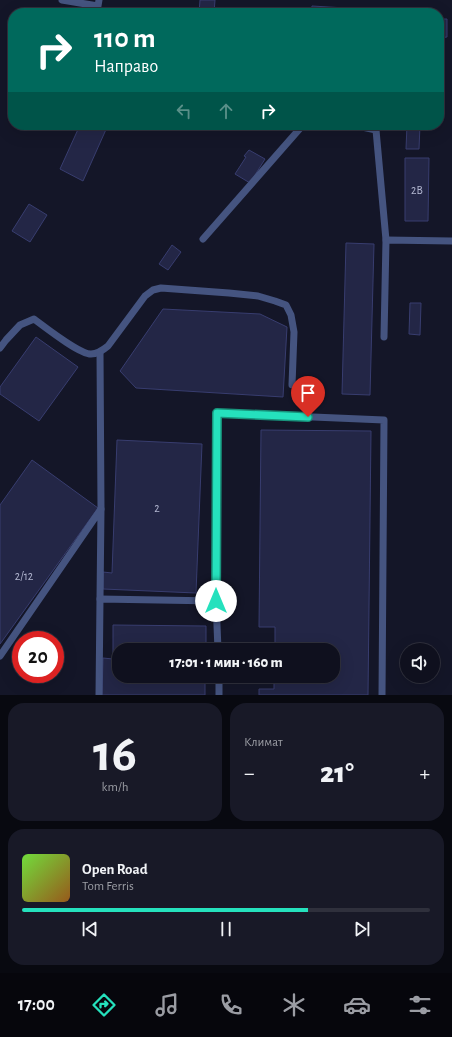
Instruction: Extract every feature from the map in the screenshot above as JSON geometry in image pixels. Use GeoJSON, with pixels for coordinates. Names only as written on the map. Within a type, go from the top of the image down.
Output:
{"type":"FeatureCollection","features":[{"type":"Feature","properties":{"kind":"lane"},"geometry":{"type":"LineString","coordinates":[[62,0],[98,6],[99,0]]}},
{"type":"Feature","properties":{"kind":"lane"},"geometry":{"type":"LineString","coordinates":[[203,239],[299,130]]}},
{"type":"Feature","properties":{"kind":"lane"},"geometry":{"type":"LineString","coordinates":[[376,130],[386,240],[384,337]]}},
{"type":"Feature","properties":{"kind":"lane"},"geometry":{"type":"LineString","coordinates":[[386,240],[452,242]]}},
{"type":"Feature","properties":{"kind":"lane"},"geometry":{"type":"LineString","coordinates":[[0,348],[20,325],[34,319],[80,350],[90,354],[100,352],[108,346],[145,296],[153,290],[161,288],[258,296],[286,305],[291,315],[294,332],[292,385]]}},
{"type":"Feature","properties":{"kind":"lane"},"geometry":{"type":"LineString","coordinates":[[99,695],[101,509],[100,352]]}},
{"type":"Feature","properties":{"kind":"lane"},"geometry":{"type":"LineString","coordinates":[[218,643],[216,601],[217,413],[384,420],[382,695]]}},
{"type":"Feature","properties":{"kind":"lane"},"geometry":{"type":"LineString","coordinates":[[0,656],[101,509]]}},
{"type":"Feature","properties":{"kind":"lane"},"geometry":{"type":"LineString","coordinates":[[100,599],[216,601]]}},
{"type":"Feature","properties":{"kind":"lane"},"geometry":{"type":"LineString","coordinates":[[218,683],[219,695]]}},
{"type":"Feature","properties":{"kind":"building"},"geometry":{"type":"Polygon","coordinates":[[[200,0],[215,0],[214,8],[199,8],[200,0]]]}},
{"type":"Feature","properties":{"kind":"building"},"geometry":{"type":"Polygon","coordinates":[[[312,6],[346,8],[312,8],[312,6]]]}},
{"type":"Feature","properties":{"kind":"building"},"geometry":{"type":"Polygon","coordinates":[[[444,19],[447,19],[447,37],[444,37],[444,19]]]}},
{"type":"Feature","properties":{"kind":"building"},"geometry":{"type":"Polygon","coordinates":[[[78,130],[106,130],[83,181],[60,169],[78,130]]]}},
{"type":"Feature","properties":{"kind":"building"},"geometry":{"type":"Polygon","coordinates":[[[407,130],[420,130],[419,149],[406,149],[407,130]]]}},
{"type":"Feature","properties":{"kind":"building"},"geometry":{"type":"Polygon","coordinates":[[[249,150],[265,159],[250,183],[235,174],[246,157],[244,156],[249,150]]]}},
{"type":"Feature","properties":{"kind":"building"},"geometry":{"type":"Polygon","coordinates":[[[405,158],[429,158],[428,221],[405,221],[405,158]]]}},
{"type":"Feature","properties":{"kind":"building"},"geometry":{"type":"Polygon","coordinates":[[[29,204],[47,215],[30,242],[12,231],[29,204]]]}},
{"type":"Feature","properties":{"kind":"building"},"geometry":{"type":"Polygon","coordinates":[[[346,243],[374,244],[370,395],[342,394],[346,243]]]}},
{"type":"Feature","properties":{"kind":"building"},"geometry":{"type":"Polygon","coordinates":[[[172,245],[181,252],[168,270],[159,264],[172,245]]]}},
{"type":"Feature","properties":{"kind":"building"},"geometry":{"type":"Polygon","coordinates":[[[410,303],[421,303],[420,335],[409,334],[410,303]]]}},
{"type":"Feature","properties":{"kind":"building"},"geometry":{"type":"Polygon","coordinates":[[[163,309],[260,314],[287,327],[283,397],[136,388],[120,371],[163,309]]]}},
{"type":"Feature","properties":{"kind":"building"},"geometry":{"type":"Polygon","coordinates":[[[36,337],[78,367],[39,421],[0,394],[0,387],[36,337]]]}},
{"type":"Feature","properties":{"kind":"building"},"geometry":{"type":"Polygon","coordinates":[[[261,430],[371,431],[368,695],[259,695],[259,689],[274,689],[274,683],[340,683],[340,643],[275,643],[275,627],[259,627],[261,430]]]}},
{"type":"Feature","properties":{"kind":"building"},"geometry":{"type":"Polygon","coordinates":[[[117,440],[202,444],[196,593],[103,589],[103,572],[112,573],[117,440]]]}},
{"type":"Feature","properties":{"kind":"building"},"geometry":{"type":"Polygon","coordinates":[[[32,460],[98,508],[0,644],[0,505],[32,460]]]}},
{"type":"Feature","properties":{"kind":"building"},"geometry":{"type":"Polygon","coordinates":[[[113,625],[206,626],[206,643],[113,643],[113,625]]]}},
{"type":"Feature","properties":{"kind":"building"},"geometry":{"type":"Polygon","coordinates":[[[103,658],[112,659],[112,683],[205,683],[205,695],[102,695],[103,658]]]}},
{"type":"Feature","properties":{"kind":"route"},"geometry":{"type":"LineString","coordinates":[[216,601],[217,413],[308,417]]}}]}
